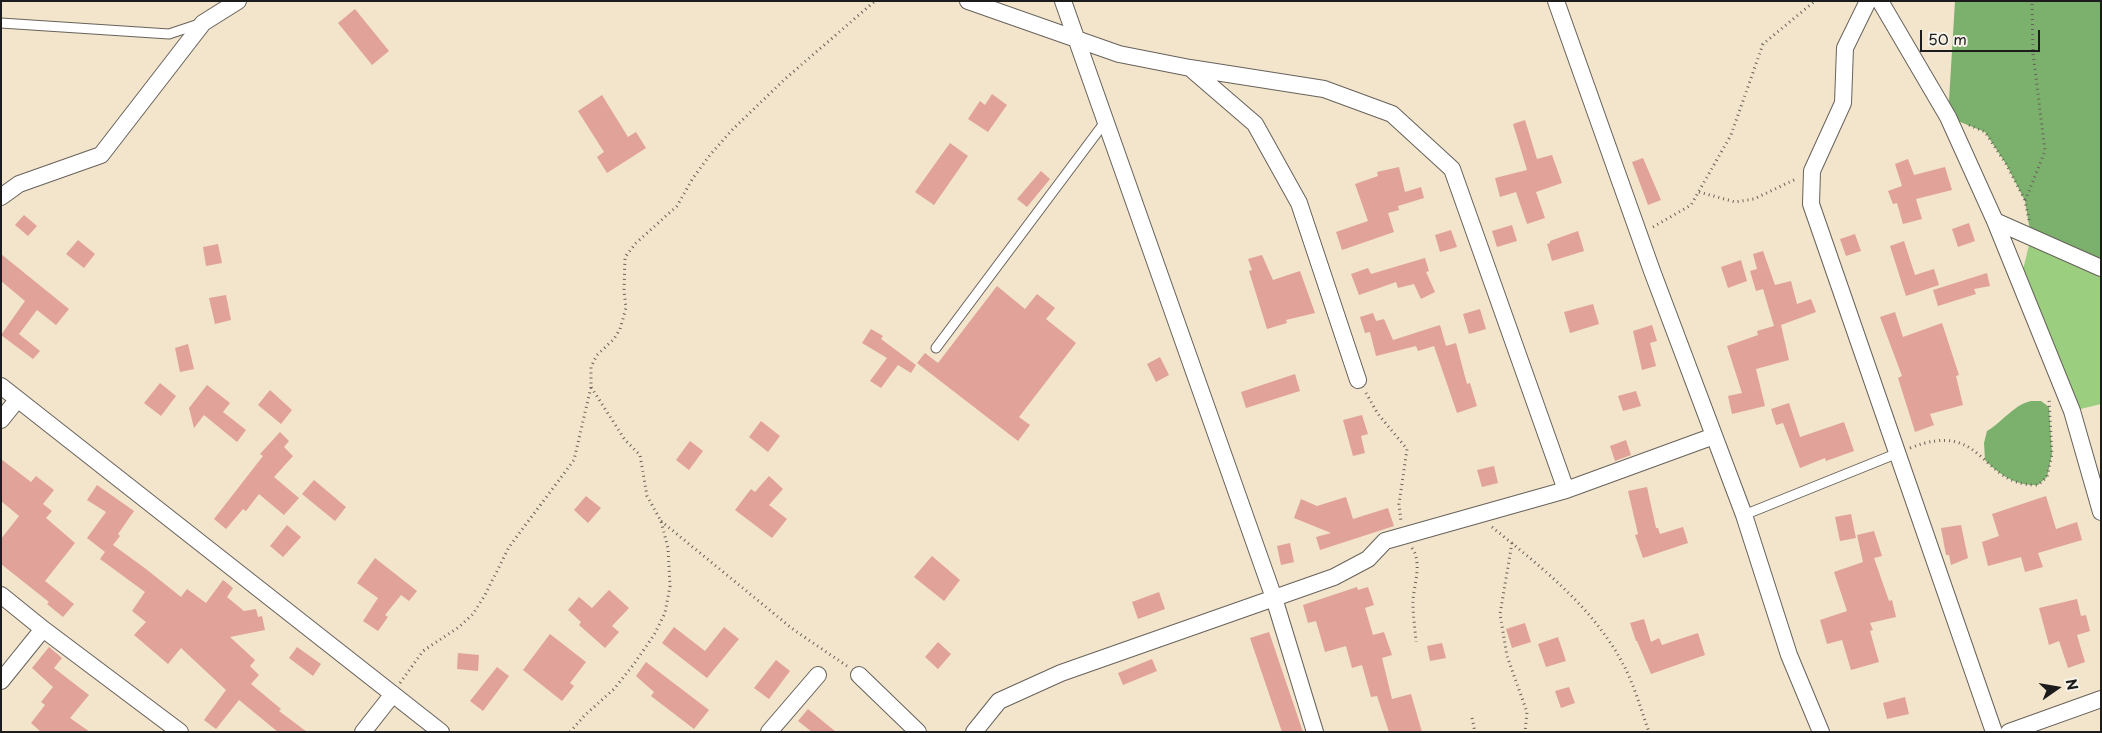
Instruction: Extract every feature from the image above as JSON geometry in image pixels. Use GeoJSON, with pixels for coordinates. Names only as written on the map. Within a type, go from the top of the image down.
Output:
{"type":"FeatureCollection","features":[{"type":"Feature","properties":{"kind":"street"},"geometry":{"type":"LineString","coordinates":[[1,197],[19,184],[101,155],[203,23],[238,1]]}},
{"type":"Feature","properties":{"kind":"street"},"geometry":{"type":"LineString","coordinates":[[968,1],[1119,54],[1190,68],[1324,89],[1392,114],[1452,169],[1566,490]]}},
{"type":"Feature","properties":{"kind":"street"},"geometry":{"type":"LineString","coordinates":[[1063,1],[1274,598],[1315,732]]}},
{"type":"Feature","properties":{"kind":"street"},"geometry":{"type":"LineString","coordinates":[[1556,1],[1639,235],[1744,515],[1789,655],[1822,732]]}},
{"type":"Feature","properties":{"kind":"street"},"geometry":{"type":"LineString","coordinates":[[1868,1],[1846,48],[1842,103],[1812,171],[1811,204],[1994,732]]}},
{"type":"Feature","properties":{"kind":"street"},"geometry":{"type":"LineString","coordinates":[[1880,1],[1948,116],[1995,221],[2072,411],[2101,512]]}},
{"type":"Feature","properties":{"kind":"street"},"geometry":{"type":"LineString","coordinates":[[1190,68],[1254,124],[1299,203],[1358,380]]}},
{"type":"Feature","properties":{"kind":"street"},"geometry":{"type":"LineString","coordinates":[[1995,221],[2101,268]]}},
{"type":"Feature","properties":{"kind":"street"},"geometry":{"type":"LineString","coordinates":[[1,386],[441,732]]}},
{"type":"Feature","properties":{"kind":"street"},"geometry":{"type":"LineString","coordinates":[[1,420],[17,400]]}},
{"type":"Feature","properties":{"kind":"street"},"geometry":{"type":"LineString","coordinates":[[974,732],[999,701],[1052,677],[1334,577],[1368,559],[1385,541],[1566,490],[1714,436]]}},
{"type":"Feature","properties":{"kind":"street"},"geometry":{"type":"LineString","coordinates":[[1,595],[162,726],[180,732]]}},
{"type":"Feature","properties":{"kind":"street"},"geometry":{"type":"LineString","coordinates":[[1,681],[43,629]]}},
{"type":"Feature","properties":{"kind":"street"},"geometry":{"type":"LineString","coordinates":[[769,732],[818,675]]}},
{"type":"Feature","properties":{"kind":"street"},"geometry":{"type":"LineString","coordinates":[[860,675],[918,732]]}},
{"type":"Feature","properties":{"kind":"street"},"geometry":{"type":"LineString","coordinates":[[363,732],[393,694]]}},
{"type":"Feature","properties":{"kind":"street"},"geometry":{"type":"LineString","coordinates":[[2009,732],[2101,699]]}},
{"type":"Feature","properties":{"kind":"lane"},"geometry":{"type":"LineString","coordinates":[[1,23],[169,34],[203,23]]}},
{"type":"Feature","properties":{"kind":"lane"},"geometry":{"type":"LineString","coordinates":[[936,348],[1105,122]]}},
{"type":"Feature","properties":{"kind":"lane"},"geometry":{"type":"LineString","coordinates":[[1744,515],[1898,453]]}},
{"type":"Feature","properties":{"kind":"path"},"geometry":{"type":"LineString","coordinates":[[393,694],[422,651],[473,614],[485,595],[509,547],[574,460],[591,387],[591,367],[597,355],[614,339],[620,328],[626,308],[624,292],[625,257],[636,243],[677,206],[693,178],[733,129],[785,79],[875,1]]}},
{"type":"Feature","properties":{"kind":"path"},"geometry":{"type":"LineString","coordinates":[[1639,235],[1692,205],[1731,135],[1764,44],[1815,1]]}},
{"type":"Feature","properties":{"kind":"path"},"geometry":{"type":"LineString","coordinates":[[2026,200],[2045,150],[2033,53],[2032,1]]}},
{"type":"Feature","properties":{"kind":"path"},"geometry":{"type":"LineString","coordinates":[[1948,116],[1985,132],[2026,200],[2031,237]]}},
{"type":"Feature","properties":{"kind":"path"},"geometry":{"type":"LineString","coordinates":[[1699,192],[1735,202],[1754,199],[1812,171]]}},
{"type":"Feature","properties":{"kind":"path"},"geometry":{"type":"LineString","coordinates":[[1358,380],[1378,414],[1407,449],[1399,504],[1403,535],[1415,552],[1418,572],[1414,585],[1413,604],[1416,642]]}},
{"type":"Feature","properties":{"kind":"path"},"geometry":{"type":"LineString","coordinates":[[570,732],[619,683],[654,635],[665,613],[670,586],[668,548],[661,521],[647,496],[640,455],[625,440],[591,387]]}},
{"type":"Feature","properties":{"kind":"path"},"geometry":{"type":"LineString","coordinates":[[1898,453],[1918,445],[1955,440],[1968,445],[2002,476],[2027,486],[2038,485],[2046,477],[2052,454],[2049,398]]}},
{"type":"Feature","properties":{"kind":"path"},"geometry":{"type":"LineString","coordinates":[[1478,516],[1569,593],[1598,625],[1624,664],[1649,732]]}},
{"type":"Feature","properties":{"kind":"path"},"geometry":{"type":"LineString","coordinates":[[661,521],[794,630],[860,675]]}},
{"type":"Feature","properties":{"kind":"path"},"geometry":{"type":"LineString","coordinates":[[1512,543],[1500,614],[1508,656],[1527,712],[1525,732]]}},
{"type":"Feature","properties":{"kind":"path"},"geometry":{"type":"LineString","coordinates":[[1472,718],[1475,732]]}},
{"type":"Feature","properties":{"kind":"green space"},"geometry":{"type":"Polygon","coordinates":[[[1955,1],[2101,1],[2101,268],[2031,237],[2025,201],[2006,164],[1985,132],[1948,117],[1955,1]]]}},
{"type":"Feature","properties":{"kind":"green space"},"geometry":{"type":"Polygon","coordinates":[[[2031,237],[2101,268],[2101,404],[2072,411],[2020,282],[2031,237]]]}},
{"type":"Feature","properties":{"kind":"green space"},"geometry":{"type":"Polygon","coordinates":[[[2031,401],[2041,401],[2049,407],[2052,454],[2047,477],[2038,485],[2023,484],[2009,478],[1985,460],[1984,443],[1987,431],[2013,410],[2031,401]]]}},
{"type":"Feature","properties":{"kind":"building"},"geometry":{"type":"Polygon","coordinates":[[[355,9],[389,51],[372,65],[338,23],[355,9]]]}},
{"type":"Feature","properties":{"kind":"building"},"geometry":{"type":"Polygon","coordinates":[[[992,94],[1007,105],[988,132],[968,119],[980,101],[985,105],[992,94]]]}},
{"type":"Feature","properties":{"kind":"building"},"geometry":{"type":"Polygon","coordinates":[[[602,95],[628,137],[636,132],[646,148],[607,173],[597,157],[604,152],[578,111],[602,95]]]}},
{"type":"Feature","properties":{"kind":"building"},"geometry":{"type":"Polygon","coordinates":[[[1525,120],[1537,159],[1552,155],[1562,183],[1536,192],[1545,218],[1527,224],[1516,192],[1500,197],[1495,178],[1527,170],[1513,124],[1525,120]]]}},
{"type":"Feature","properties":{"kind":"building"},"geometry":{"type":"Polygon","coordinates":[[[950,143],[968,156],[934,205],[915,192],[950,143]]]}},
{"type":"Feature","properties":{"kind":"building"},"geometry":{"type":"Polygon","coordinates":[[[1643,158],[1661,200],[1648,205],[1632,162],[1643,158]]]}},
{"type":"Feature","properties":{"kind":"building"},"geometry":{"type":"Polygon","coordinates":[[[1908,159],[1914,175],[1945,167],[1952,190],[1916,199],[1922,219],[1903,224],[1897,203],[1893,204],[1888,191],[1902,186],[1895,164],[1908,159]]]}},
{"type":"Feature","properties":{"kind":"building"},"geometry":{"type":"Polygon","coordinates":[[[1399,167],[1405,192],[1421,187],[1424,198],[1398,206],[1399,210],[1388,213],[1394,232],[1342,250],[1336,232],[1368,221],[1355,184],[1378,176],[1377,172],[1399,167]]]}},
{"type":"Feature","properties":{"kind":"building"},"geometry":{"type":"Polygon","coordinates":[[[1041,171],[1050,179],[1027,207],[1017,199],[1041,171]]]}},
{"type":"Feature","properties":{"kind":"building"},"geometry":{"type":"Polygon","coordinates":[[[24,215],[37,226],[28,236],[15,225],[24,215]]]}},
{"type":"Feature","properties":{"kind":"building"},"geometry":{"type":"Polygon","coordinates":[[[1969,223],[1975,241],[1958,247],[1952,229],[1969,223]]]}},
{"type":"Feature","properties":{"kind":"building"},"geometry":{"type":"Polygon","coordinates":[[[1512,225],[1517,241],[1497,247],[1492,231],[1512,225]]]}},
{"type":"Feature","properties":{"kind":"building"},"geometry":{"type":"Polygon","coordinates":[[[1451,230],[1457,247],[1440,252],[1435,235],[1451,230]]]}},
{"type":"Feature","properties":{"kind":"building"},"geometry":{"type":"Polygon","coordinates":[[[1578,231],[1584,251],[1552,261],[1547,244],[1550,241],[1578,231]]]}},
{"type":"Feature","properties":{"kind":"building"},"geometry":{"type":"Polygon","coordinates":[[[1855,234],[1861,251],[1846,256],[1840,239],[1855,234]]]}},
{"type":"Feature","properties":{"kind":"building"},"geometry":{"type":"Polygon","coordinates":[[[78,240],[95,254],[84,268],[66,254],[78,240]]]}},
{"type":"Feature","properties":{"kind":"building"},"geometry":{"type":"Polygon","coordinates":[[[1904,241],[1915,275],[1934,269],[1939,285],[1906,296],[1890,246],[1904,241]]]}},
{"type":"Feature","properties":{"kind":"building"},"geometry":{"type":"Polygon","coordinates":[[[218,244],[222,263],[206,266],[203,247],[218,244]]]}},
{"type":"Feature","properties":{"kind":"building"},"geometry":{"type":"Polygon","coordinates":[[[1763,251],[1775,285],[1791,281],[1797,304],[1811,299],[1816,312],[1781,325],[1789,360],[1756,369],[1765,406],[1732,414],[1728,396],[1742,393],[1727,346],[1758,335],[1757,331],[1774,326],[1763,289],[1756,291],[1750,271],[1757,269],[1753,254],[1763,251]]]}},
{"type":"Feature","properties":{"kind":"building"},"geometry":{"type":"Polygon","coordinates":[[[1,254],[69,309],[56,325],[37,310],[19,334],[40,351],[33,359],[1,335],[25,301],[1,281],[1,254]]]}},
{"type":"Feature","properties":{"kind":"building"},"geometry":{"type":"Polygon","coordinates":[[[1262,255],[1273,280],[1300,271],[1315,313],[1286,320],[1287,323],[1267,329],[1249,271],[1252,270],[1248,259],[1262,255]]]}},
{"type":"Feature","properties":{"kind":"building"},"geometry":{"type":"Polygon","coordinates":[[[1425,258],[1429,271],[1426,272],[1435,292],[1421,299],[1414,284],[1398,288],[1396,282],[1359,295],[1351,274],[1368,268],[1371,274],[1425,258]]]}},
{"type":"Feature","properties":{"kind":"building"},"geometry":{"type":"Polygon","coordinates":[[[1741,260],[1747,281],[1728,288],[1721,267],[1741,260]]]}},
{"type":"Feature","properties":{"kind":"building"},"geometry":{"type":"Polygon","coordinates":[[[1987,273],[1990,286],[1974,289],[1976,294],[1938,306],[1933,290],[1987,273]]]}},
{"type":"Feature","properties":{"kind":"building"},"geometry":{"type":"Polygon","coordinates":[[[997,286],[1025,309],[1037,294],[1055,308],[1046,319],[1076,343],[1019,417],[1030,425],[1018,441],[917,363],[925,353],[938,363],[997,286]]]}},
{"type":"Feature","properties":{"kind":"building"},"geometry":{"type":"Polygon","coordinates":[[[226,295],[231,320],[215,324],[209,298],[226,295]]]}},
{"type":"Feature","properties":{"kind":"building"},"geometry":{"type":"Polygon","coordinates":[[[1593,304],[1599,324],[1570,333],[1564,312],[1593,304]]]}},
{"type":"Feature","properties":{"kind":"building"},"geometry":{"type":"Polygon","coordinates":[[[1480,309],[1486,329],[1469,334],[1463,314],[1480,309]]]}},
{"type":"Feature","properties":{"kind":"building"},"geometry":{"type":"Polygon","coordinates":[[[1895,312],[1903,337],[1942,323],[1959,375],[1956,376],[1963,405],[1930,414],[1934,425],[1915,432],[1898,378],[1902,376],[1880,317],[1895,312]]]}},
{"type":"Feature","properties":{"kind":"building"},"geometry":{"type":"Polygon","coordinates":[[[1373,313],[1376,321],[1384,319],[1393,340],[1440,325],[1446,346],[1456,343],[1467,384],[1470,383],[1477,406],[1457,413],[1434,346],[1418,351],[1416,346],[1376,356],[1370,332],[1365,333],[1360,317],[1373,313]]]}},
{"type":"Feature","properties":{"kind":"building"},"geometry":{"type":"Polygon","coordinates":[[[1652,325],[1657,341],[1650,343],[1656,366],[1642,370],[1633,331],[1652,325]]]}},
{"type":"Feature","properties":{"kind":"building"},"geometry":{"type":"Polygon","coordinates":[[[871,329],[883,336],[881,339],[916,365],[911,373],[898,365],[881,388],[870,381],[887,358],[862,343],[871,329]]]}},
{"type":"Feature","properties":{"kind":"building"},"geometry":{"type":"Polygon","coordinates":[[[188,344],[194,369],[180,372],[175,348],[188,344]]]}},
{"type":"Feature","properties":{"kind":"building"},"geometry":{"type":"Polygon","coordinates":[[[1160,357],[1169,375],[1156,382],[1147,364],[1160,357]]]}},
{"type":"Feature","properties":{"kind":"building"},"geometry":{"type":"Polygon","coordinates":[[[1295,374],[1300,391],[1246,408],[1241,392],[1295,374]]]}},
{"type":"Feature","properties":{"kind":"building"},"geometry":{"type":"Polygon","coordinates":[[[160,383],[176,396],[161,416],[144,403],[160,383]]]}},
{"type":"Feature","properties":{"kind":"building"},"geometry":{"type":"Polygon","coordinates":[[[207,385],[230,403],[223,412],[246,430],[237,442],[204,415],[194,428],[189,408],[207,385]]]}},
{"type":"Feature","properties":{"kind":"building"},"geometry":{"type":"Polygon","coordinates":[[[270,390],[292,410],[281,424],[258,405],[270,390]]]}},
{"type":"Feature","properties":{"kind":"building"},"geometry":{"type":"Polygon","coordinates":[[[1636,391],[1641,406],[1623,411],[1618,396],[1636,391]]]}},
{"type":"Feature","properties":{"kind":"building"},"geometry":{"type":"Polygon","coordinates":[[[1789,403],[1800,437],[1844,422],[1854,451],[1826,461],[1825,458],[1800,468],[1783,423],[1776,425],[1771,409],[1789,403]]]}},
{"type":"Feature","properties":{"kind":"building"},"geometry":{"type":"Polygon","coordinates":[[[1362,415],[1368,434],[1361,436],[1365,453],[1353,456],[1343,420],[1362,415]]]}},
{"type":"Feature","properties":{"kind":"building"},"geometry":{"type":"Polygon","coordinates":[[[761,421],[780,436],[768,452],[749,437],[761,421]]]}},
{"type":"Feature","properties":{"kind":"building"},"geometry":{"type":"Polygon","coordinates":[[[280,432],[289,441],[284,447],[293,456],[274,477],[299,498],[284,515],[259,494],[246,511],[243,509],[226,529],[214,519],[263,456],[260,454],[280,432]]]}},
{"type":"Feature","properties":{"kind":"building"},"geometry":{"type":"Polygon","coordinates":[[[1626,440],[1631,455],[1615,461],[1610,446],[1626,440]]]}},
{"type":"Feature","properties":{"kind":"building"},"geometry":{"type":"Polygon","coordinates":[[[690,441],[703,451],[689,470],[676,460],[690,441]]]}},
{"type":"Feature","properties":{"kind":"building"},"geometry":{"type":"Polygon","coordinates":[[[1,459],[31,482],[36,476],[54,490],[43,504],[52,511],[46,518],[75,543],[45,581],[74,604],[63,617],[47,604],[49,602],[1,564],[1,539],[19,516],[1,501],[1,459]]]}},
{"type":"Feature","properties":{"kind":"building"},"geometry":{"type":"Polygon","coordinates":[[[1494,466],[1498,483],[1482,487],[1477,470],[1494,466]]]}},
{"type":"Feature","properties":{"kind":"building"},"geometry":{"type":"Polygon","coordinates":[[[769,476],[783,489],[769,505],[787,519],[772,538],[735,510],[751,489],[755,492],[769,476]]]}},
{"type":"Feature","properties":{"kind":"building"},"geometry":{"type":"Polygon","coordinates":[[[314,480],[346,507],[335,521],[302,494],[314,480]]]}},
{"type":"Feature","properties":{"kind":"building"},"geometry":{"type":"Polygon","coordinates":[[[97,485],[134,511],[118,534],[120,536],[113,545],[181,597],[187,589],[206,603],[223,580],[233,588],[227,597],[244,611],[256,609],[258,617],[262,616],[265,630],[230,637],[255,660],[250,666],[259,675],[251,684],[281,709],[279,711],[307,732],[278,732],[239,700],[216,729],[204,720],[226,690],[181,648],[168,664],[134,635],[146,622],[132,611],[145,592],[100,559],[105,552],[87,538],[106,512],[87,500],[97,485]]]}},
{"type":"Feature","properties":{"kind":"building"},"geometry":{"type":"Polygon","coordinates":[[[1647,487],[1656,528],[1658,528],[1660,534],[1683,527],[1688,543],[1643,558],[1635,535],[1638,534],[1628,491],[1647,487]]]}},
{"type":"Feature","properties":{"kind":"building"},"geometry":{"type":"Polygon","coordinates":[[[586,496],[601,508],[588,523],[574,510],[586,496]]]}},
{"type":"Feature","properties":{"kind":"building"},"geometry":{"type":"Polygon","coordinates":[[[2046,496],[2056,529],[2077,522],[2082,540],[2038,553],[2043,567],[2025,572],[2021,557],[1988,566],[1982,542],[1999,536],[1992,514],[2046,496]]]}},
{"type":"Feature","properties":{"kind":"building"},"geometry":{"type":"Polygon","coordinates":[[[1346,497],[1353,519],[1388,508],[1394,526],[1320,550],[1316,537],[1331,533],[1294,518],[1301,499],[1317,506],[1346,497]]]}},
{"type":"Feature","properties":{"kind":"building"},"geometry":{"type":"Polygon","coordinates":[[[1851,514],[1856,538],[1840,541],[1835,517],[1851,514]]]}},
{"type":"Feature","properties":{"kind":"building"},"geometry":{"type":"Polygon","coordinates":[[[287,525],[301,537],[283,557],[270,546],[287,525]]]}},
{"type":"Feature","properties":{"kind":"building"},"geometry":{"type":"Polygon","coordinates":[[[1961,525],[1968,558],[1951,565],[1949,555],[1946,555],[1941,528],[1961,525]]]}},
{"type":"Feature","properties":{"kind":"building"},"geometry":{"type":"Polygon","coordinates":[[[1874,531],[1882,556],[1874,558],[1889,601],[1892,600],[1896,617],[1870,623],[1873,630],[1870,631],[1879,662],[1851,670],[1842,640],[1827,644],[1820,620],[1847,611],[1834,572],[1863,562],[1857,535],[1874,531]]]}},
{"type":"Feature","properties":{"kind":"building"},"geometry":{"type":"Polygon","coordinates":[[[1290,543],[1294,562],[1281,565],[1277,546],[1290,543]]]}},
{"type":"Feature","properties":{"kind":"building"},"geometry":{"type":"Polygon","coordinates":[[[932,556],[960,580],[944,601],[914,577],[932,556]]]}},
{"type":"Feature","properties":{"kind":"building"},"geometry":{"type":"Polygon","coordinates":[[[375,558],[417,591],[409,601],[401,595],[385,615],[388,617],[378,631],[363,621],[378,598],[357,583],[375,558]]]}},
{"type":"Feature","properties":{"kind":"building"},"geometry":{"type":"Polygon","coordinates":[[[1357,587],[1358,590],[1368,587],[1374,605],[1365,608],[1373,635],[1384,632],[1392,655],[1382,658],[1392,699],[1411,694],[1422,732],[1389,732],[1377,696],[1371,697],[1362,665],[1352,668],[1346,646],[1325,652],[1316,621],[1308,623],[1303,605],[1357,587]]]}},
{"type":"Feature","properties":{"kind":"building"},"geometry":{"type":"Polygon","coordinates":[[[609,590],[629,608],[612,626],[619,632],[605,648],[579,625],[581,622],[568,610],[579,597],[592,608],[609,590]]]}},
{"type":"Feature","properties":{"kind":"building"},"geometry":{"type":"Polygon","coordinates":[[[1159,592],[1165,609],[1138,619],[1132,602],[1159,592]]]}},
{"type":"Feature","properties":{"kind":"building"},"geometry":{"type":"Polygon","coordinates":[[[2077,599],[2081,616],[2086,615],[2090,631],[2077,635],[2085,662],[2068,668],[2059,641],[2049,645],[2039,608],[2077,599]]]}},
{"type":"Feature","properties":{"kind":"building"},"geometry":{"type":"Polygon","coordinates":[[[1644,619],[1651,642],[1659,638],[1662,645],[1698,633],[1705,655],[1651,674],[1630,623],[1644,619]]]}},
{"type":"Feature","properties":{"kind":"building"},"geometry":{"type":"Polygon","coordinates":[[[1525,623],[1531,642],[1512,648],[1506,629],[1525,623]]]}},
{"type":"Feature","properties":{"kind":"building"},"geometry":{"type":"Polygon","coordinates":[[[674,627],[705,651],[724,627],[739,639],[707,678],[662,643],[674,627]]]}},
{"type":"Feature","properties":{"kind":"building"},"geometry":{"type":"Polygon","coordinates":[[[1269,632],[1303,732],[1282,732],[1250,638],[1269,632]]]}},
{"type":"Feature","properties":{"kind":"building"},"geometry":{"type":"Polygon","coordinates":[[[550,634],[586,662],[570,683],[574,686],[562,701],[523,670],[550,634]]]}},
{"type":"Feature","properties":{"kind":"building"},"geometry":{"type":"Polygon","coordinates":[[[1558,637],[1566,661],[1546,667],[1538,644],[1558,637]]]}},
{"type":"Feature","properties":{"kind":"building"},"geometry":{"type":"Polygon","coordinates":[[[938,642],[951,654],[938,669],[925,657],[938,642]]]}},
{"type":"Feature","properties":{"kind":"building"},"geometry":{"type":"Polygon","coordinates":[[[1442,643],[1446,658],[1430,661],[1427,646],[1442,643]]]}},
{"type":"Feature","properties":{"kind":"building"},"geometry":{"type":"Polygon","coordinates":[[[49,647],[62,658],[54,668],[89,695],[70,718],[90,732],[41,732],[31,723],[45,705],[41,702],[53,687],[32,668],[49,647]]]}},
{"type":"Feature","properties":{"kind":"building"},"geometry":{"type":"Polygon","coordinates":[[[297,647],[321,664],[313,676],[289,658],[297,647]]]}},
{"type":"Feature","properties":{"kind":"building"},"geometry":{"type":"Polygon","coordinates":[[[458,653],[479,655],[478,671],[457,669],[458,653]]]}},
{"type":"Feature","properties":{"kind":"building"},"geometry":{"type":"Polygon","coordinates":[[[1152,659],[1157,671],[1123,685],[1118,673],[1152,659]]]}},
{"type":"Feature","properties":{"kind":"building"},"geometry":{"type":"Polygon","coordinates":[[[776,660],[790,671],[769,699],[754,688],[776,660]]]}},
{"type":"Feature","properties":{"kind":"building"},"geometry":{"type":"Polygon","coordinates":[[[646,662],[709,710],[694,729],[651,696],[654,692],[636,676],[646,662]]]}},
{"type":"Feature","properties":{"kind":"building"},"geometry":{"type":"Polygon","coordinates":[[[497,667],[509,676],[483,711],[470,701],[497,667]]]}},
{"type":"Feature","properties":{"kind":"building"},"geometry":{"type":"Polygon","coordinates":[[[1569,687],[1575,703],[1561,708],[1555,691],[1569,687]]]}},
{"type":"Feature","properties":{"kind":"building"},"geometry":{"type":"Polygon","coordinates":[[[1905,697],[1909,714],[1887,719],[1883,703],[1905,697]]]}},
{"type":"Feature","properties":{"kind":"building"},"geometry":{"type":"Polygon","coordinates":[[[808,709],[836,732],[812,732],[798,721],[808,709]]]}}]}
